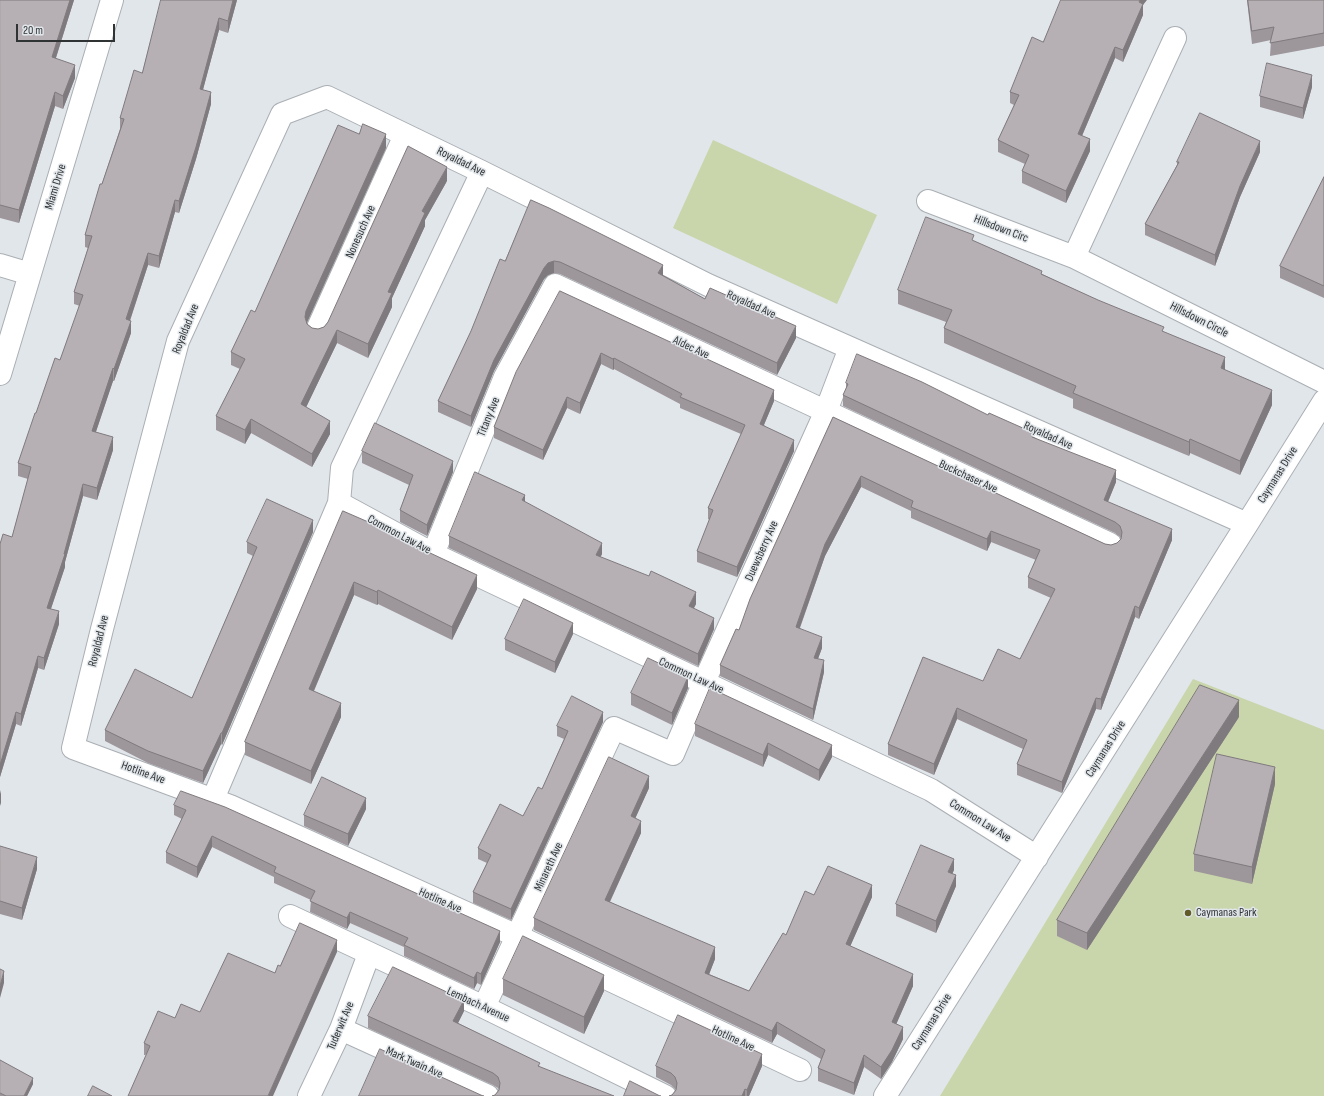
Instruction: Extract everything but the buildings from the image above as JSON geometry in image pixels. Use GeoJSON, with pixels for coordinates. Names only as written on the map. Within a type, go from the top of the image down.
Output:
{"type":"FeatureCollection","features":[{"type":"Feature","properties":{"kind":"street","name":"Miami Drive"},"geometry":{"type":"LineString","coordinates":[[0,374],[112,0]]}},
{"type":"Feature","properties":{"kind":"street"},"geometry":{"type":"LineString","coordinates":[[1074,257],[1175,38]]}},
{"type":"Feature","properties":{"kind":"street","name":"Royaldad Ave"},"geometry":{"type":"LineString","coordinates":[[74,748],[102,629],[178,341],[282,114],[327,97],[482,172],[708,285],[1248,524]]}},
{"type":"Feature","properties":{"kind":"street","name":"Nonesuch Ave"},"geometry":{"type":"LineString","coordinates":[[317,330],[406,135]]}},
{"type":"Feature","properties":{"kind":"street"},"geometry":{"type":"LineString","coordinates":[[213,799],[339,503],[342,468],[482,172]]}},
{"type":"Feature","properties":{"kind":"street","name":"Hillsdown Circ"},"geometry":{"type":"LineString","coordinates":[[928,201],[1074,257]]}},
{"type":"Feature","properties":{"kind":"street","name":"Hillsdown Circle"},"geometry":{"type":"LineString","coordinates":[[1074,257],[1324,382]]}},
{"type":"Feature","properties":{"kind":"street"},"geometry":{"type":"LineString","coordinates":[[0,265],[30,274]]}},
{"type":"Feature","properties":{"kind":"street","name":"Aldec Ave"},"geometry":{"type":"LineString","coordinates":[[556,285],[826,411]]}},
{"type":"Feature","properties":{"kind":"street","name":"Titany Ave"},"geometry":{"type":"LineString","coordinates":[[433,554],[505,377],[556,285]]}},
{"type":"Feature","properties":{"kind":"street","name":"Duewsberry Ave"},"geometry":{"type":"LineString","coordinates":[[614,728],[673,754],[826,411],[850,348]]}},
{"type":"Feature","properties":{"kind":"street","name":"Caymanas Drive"},"geometry":{"type":"LineString","coordinates":[[885,1096],[1248,524],[1324,401]]}},
{"type":"Feature","properties":{"kind":"street","name":"Buckchaser Ave"},"geometry":{"type":"LineString","coordinates":[[826,411],[1110,544]]}},
{"type":"Feature","properties":{"kind":"street","name":"Common Law Ave"},"geometry":{"type":"LineString","coordinates":[[339,503],[433,554],[932,790],[1037,857]]}},
{"type":"Feature","properties":{"kind":"street","name":"Minareth Ave"},"geometry":{"type":"LineString","coordinates":[[484,1007],[614,728]]}},
{"type":"Feature","properties":{"kind":"street","name":"Hotline Ave"},"geometry":{"type":"LineString","coordinates":[[74,748],[213,799],[517,936],[800,1070]]}},
{"type":"Feature","properties":{"kind":"street","name":"Lembach Avenue"},"geometry":{"type":"LineString","coordinates":[[290,916],[484,1007],[665,1096]]}},
{"type":"Feature","properties":{"kind":"street","name":"Tuderwit Ave"},"geometry":{"type":"LineString","coordinates":[[310,1096],[341,1029],[369,954]]}},
{"type":"Feature","properties":{"kind":"street","name":"Mark Twain Ave"},"geometry":{"type":"LineString","coordinates":[[341,1029],[488,1096]]}},
{"type":"Feature","properties":{"kind":"green space"},"geometry":{"type":"Polygon","coordinates":[[[713,140],[877,215],[837,304],[673,228],[713,140]]]}},
{"type":"Feature","properties":{"kind":"green space","name":"Caymanas Park"},"geometry":{"type":"Polygon","coordinates":[[[1193,679],[1324,730],[1324,1096],[940,1096],[1193,679]]]}},
{"type":"Feature","properties":{"kind":"place","name":"Caymanas Park"},"geometry":{"type":"Point","coordinates":[1188,913]}}]}
